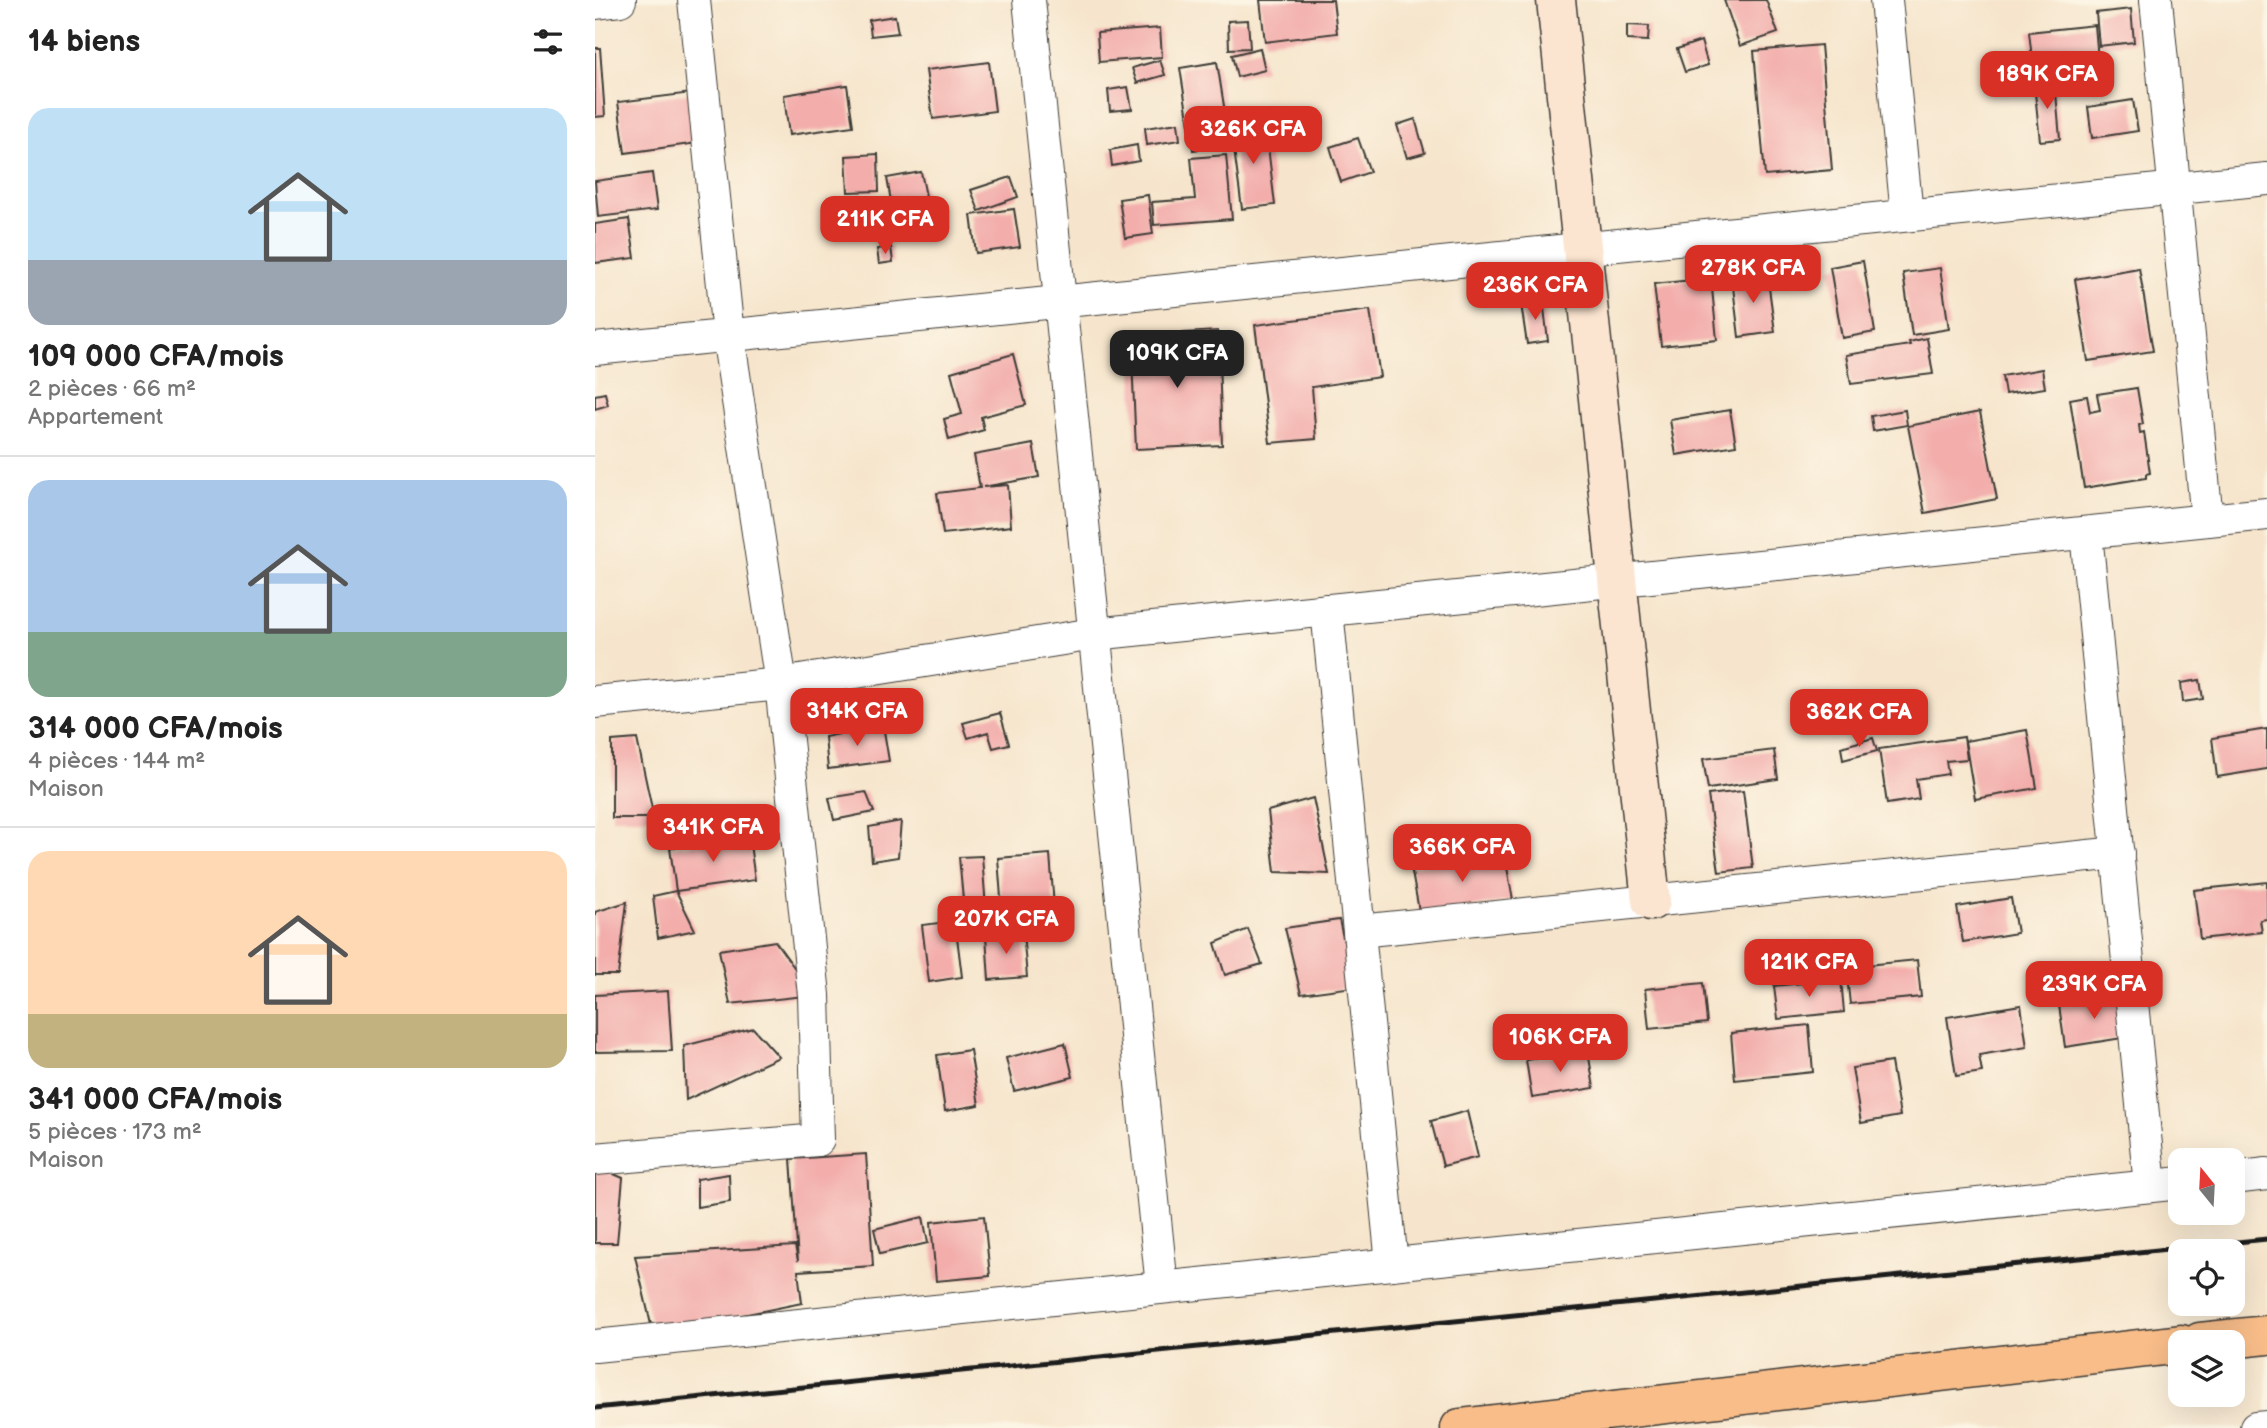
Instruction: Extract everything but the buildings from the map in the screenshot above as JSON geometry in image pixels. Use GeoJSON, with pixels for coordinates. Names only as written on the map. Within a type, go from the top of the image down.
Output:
{"type":"FeatureCollection","features":[{"type":"Feature","properties":{"kind":"main road"},"geometry":{"type":"LineString","coordinates":[[2245,1337],[2267,1335]]}},
{"type":"Feature","properties":{"kind":"main road"},"geometry":{"type":"LineString","coordinates":[[1460,1428],[2168,1346]]}},
{"type":"Feature","properties":{"kind":"street"},"geometry":{"type":"LineString","coordinates":[[595,2],[620,0]]}},
{"type":"Feature","properties":{"kind":"street"},"geometry":{"type":"LineString","coordinates":[[595,1159],[818,1140],[814,995],[781,684],[728,335],[694,0]]}},
{"type":"Feature","properties":{"kind":"street"},"geometry":{"type":"LineString","coordinates":[[1029,0],[1162,1287]]}},
{"type":"Feature","properties":{"kind":"street"},"geometry":{"type":"LineString","coordinates":[[1556,0],[1651,901]]}},
{"type":"Feature","properties":{"kind":"street"},"geometry":{"type":"LineString","coordinates":[[1886,0],[1907,215]]}},
{"type":"Feature","properties":{"kind":"street"},"geometry":{"type":"LineString","coordinates":[[2156,0],[2207,520]]}},
{"type":"Feature","properties":{"kind":"street"},"geometry":{"type":"LineString","coordinates":[[595,349],[2267,179]]}},
{"type":"Feature","properties":{"kind":"street"},"geometry":{"type":"LineString","coordinates":[[595,702],[781,684],[1094,634],[2267,514]]}},
{"type":"Feature","properties":{"kind":"street"},"geometry":{"type":"LineString","coordinates":[[595,1346],[2165,1185],[2118,853],[2086,533]]}},
{"type":"Feature","properties":{"kind":"street"},"geometry":{"type":"LineString","coordinates":[[1327,610],[1392,1264]]}},
{"type":"Feature","properties":{"kind":"street"},"geometry":{"type":"LineString","coordinates":[[1359,931],[2118,853]]}},
{"type":"Feature","properties":{"kind":"street"},"geometry":{"type":"LineString","coordinates":[[2245,1177],[2267,1174]]}},
{"type":"Feature","properties":{"kind":"street"},"geometry":{"type":"LineString","coordinates":[[2256,1428],[2267,1427]]}},
{"type":"Feature","properties":{"kind":"railway"},"geometry":{"type":"LineString","coordinates":[[595,1408],[2267,1239]]}}]}
